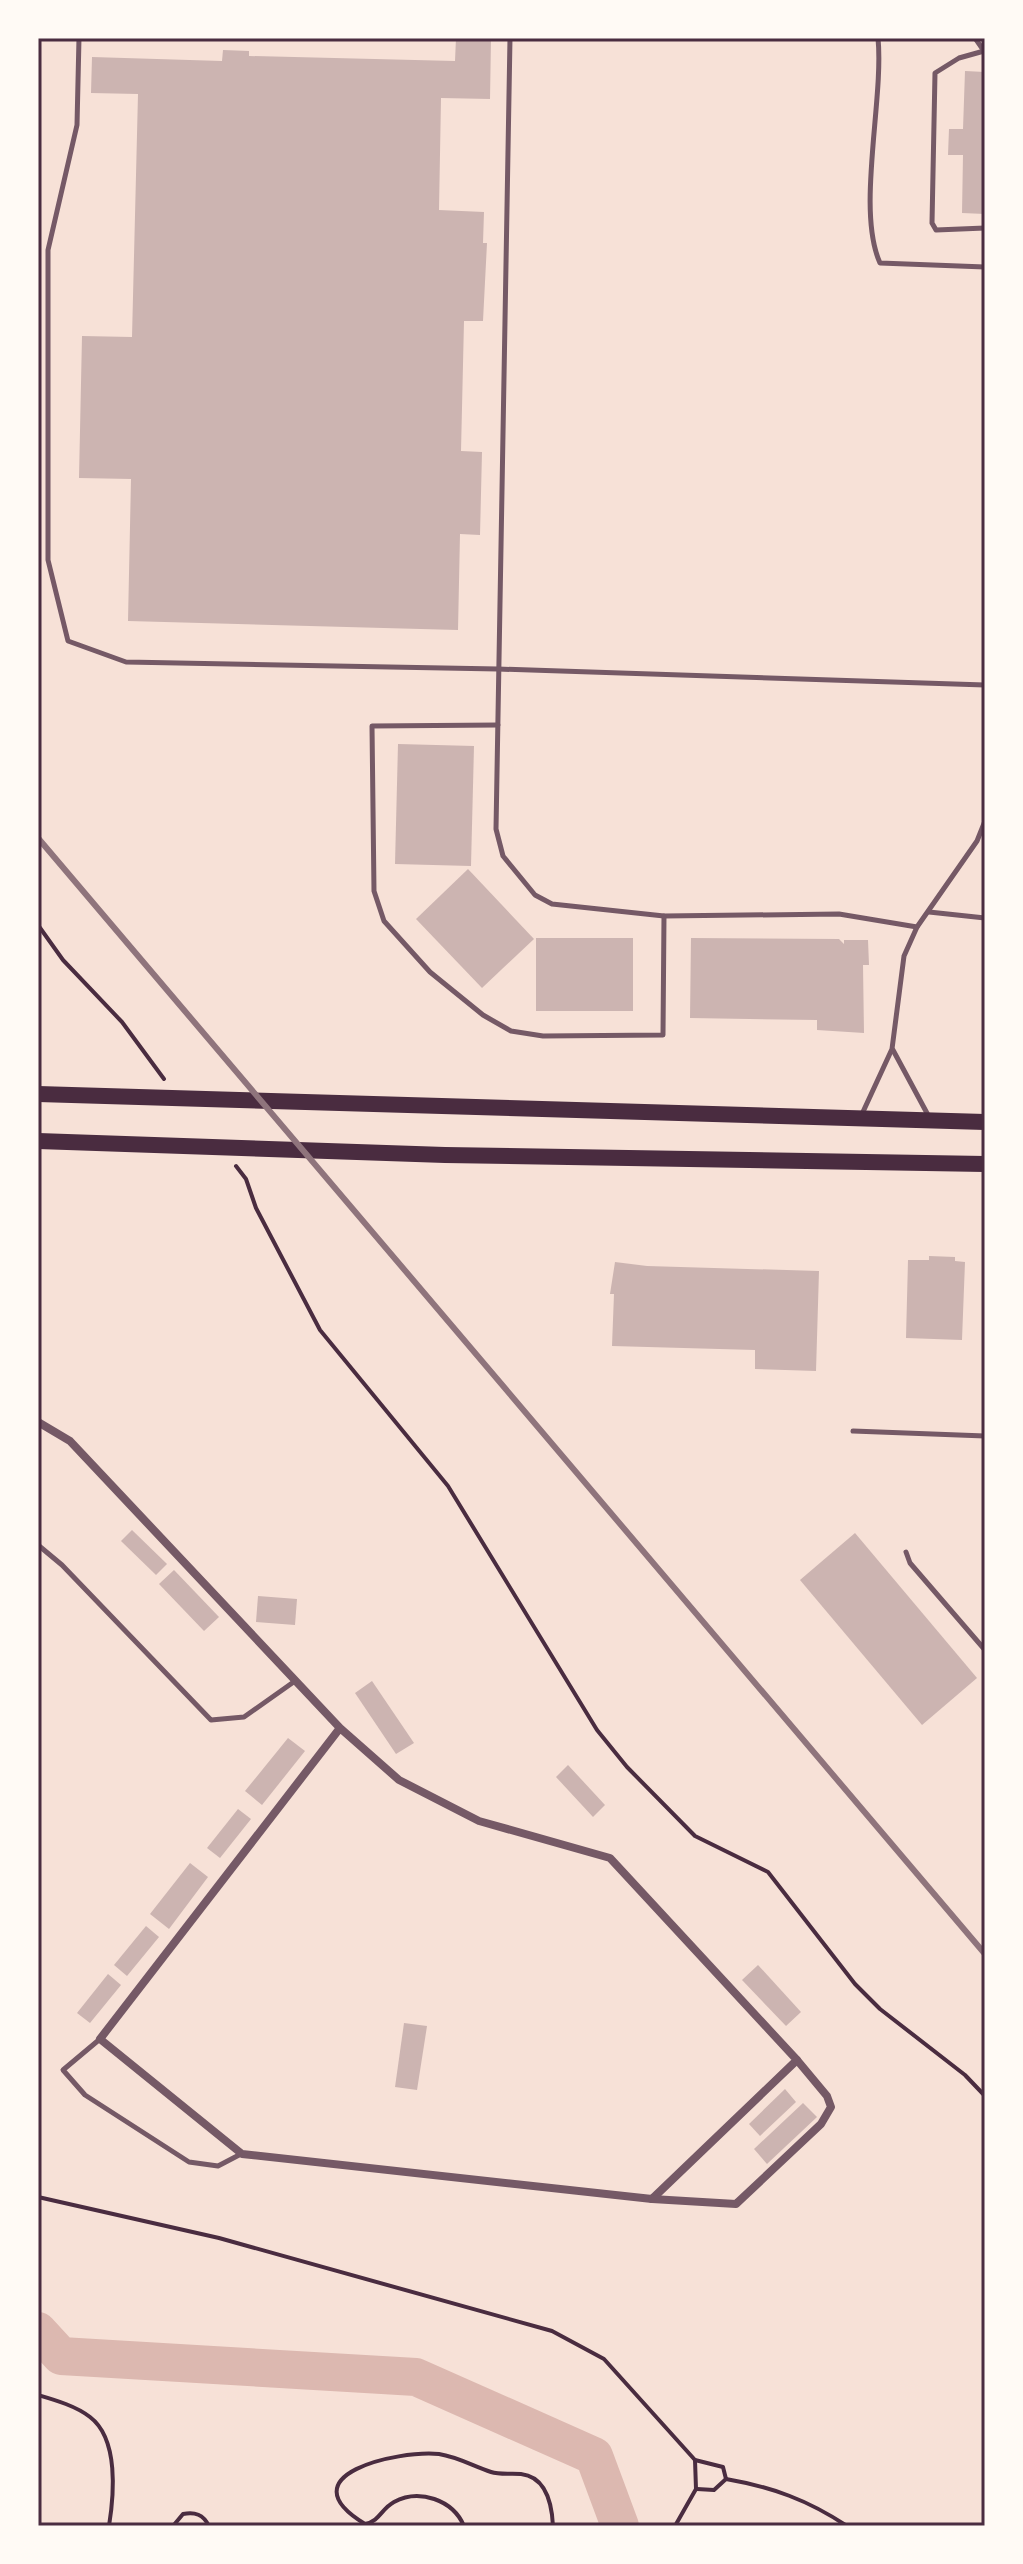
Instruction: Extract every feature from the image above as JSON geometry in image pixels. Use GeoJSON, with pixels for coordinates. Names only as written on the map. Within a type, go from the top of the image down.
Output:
{"type":"FeatureCollection","features":[{"type":"Feature","properties":{"kind":"main road"},"geometry":{"type":"LineString","coordinates":[[38,1094],[985,1122]]}},
{"type":"Feature","properties":{"kind":"main road"},"geometry":{"type":"LineString","coordinates":[[38,1141],[445,1155],[985,1164]]}},
{"type":"Feature","properties":{"kind":"street"},"geometry":{"type":"LineString","coordinates":[[38,1422],[70,1441],[340,1728],[399,1780],[479,1821],[610,1858],[827,2096],[831,2107],[821,2124],[736,2204],[652,2199],[242,2154],[100,2039],[340,1728]]}},
{"type":"Feature","properties":{"kind":"street"},"geometry":{"type":"LineString","coordinates":[[652,2199],[797,2060]]}},
{"type":"Feature","properties":{"kind":"lane"},"geometry":{"type":"LineString","coordinates":[[79,38],[77,125],[48,250],[48,560],[68,641],[126,662],[498,669],[985,685]]}},
{"type":"Feature","properties":{"kind":"lane"},"geometry":{"type":"LineString","coordinates":[[510,38],[496,829],[503,856],[535,895],[552,904],[664,916],[839,914],[917,927]]}},
{"type":"Feature","properties":{"kind":"lane"},"geometry":{"type":"LineString","coordinates":[[878,38],[872,215],[873,246],[880,263],[985,267]]}},
{"type":"Feature","properties":{"kind":"lane"},"geometry":{"type":"LineString","coordinates":[[975,38],[984,51],[959,58],[935,73],[932,223],[936,230],[985,228]]}},
{"type":"Feature","properties":{"kind":"lane"},"geometry":{"type":"LineString","coordinates":[[498,725],[372,726],[374,891],[384,921],[430,972],[483,1015],[511,1031],[543,1036],[663,1035],[664,916]]}},
{"type":"Feature","properties":{"kind":"lane"},"geometry":{"type":"LineString","coordinates":[[860,1119],[892,1049],[904,956],[917,927],[977,841],[985,821]]}},
{"type":"Feature","properties":{"kind":"lane"},"geometry":{"type":"LineString","coordinates":[[928,912],[985,918]]}},
{"type":"Feature","properties":{"kind":"lane"},"geometry":{"type":"LineString","coordinates":[[892,1049],[930,1119]]}},
{"type":"Feature","properties":{"kind":"lane"},"geometry":{"type":"LineString","coordinates":[[853,1431],[985,1436]]}},
{"type":"Feature","properties":{"kind":"lane"},"geometry":{"type":"LineString","coordinates":[[38,1545],[62,1565],[211,1720],[244,1717],[296,1680]]}},
{"type":"Feature","properties":{"kind":"lane"},"geometry":{"type":"LineString","coordinates":[[906,1552],[910,1563],[985,1650]]}},
{"type":"Feature","properties":{"kind":"lane"},"geometry":{"type":"LineString","coordinates":[[100,2039],[63,2070],[85,2095],[189,2162],[218,2166],[242,2154]]}},
{"type":"Feature","properties":{"kind":"path"},"geometry":{"type":"LineString","coordinates":[[38,925],[63,960],[122,1022],[169,1084]]}},
{"type":"Feature","properties":{"kind":"path"},"geometry":{"type":"LineString","coordinates":[[227,1155],[246,1179],[256,1208],[320,1330],[448,1486],[597,1730],[627,1767],[695,1836],[768,1872],[855,1984],[985,2096]]}},
{"type":"Feature","properties":{"kind":"path"},"geometry":{"type":"LineString","coordinates":[[38,2197],[219,2238],[552,2331],[604,2359],[695,2460],[723,2467],[726,2479]]}},
{"type":"Feature","properties":{"kind":"path"},"geometry":{"type":"LineString","coordinates":[[38,2395],[85,2414],[101,2430],[111,2463],[113,2499],[109,2526]]}},
{"type":"Feature","properties":{"kind":"path"},"geometry":{"type":"LineString","coordinates":[[464,2526],[448,2505],[416,2495],[391,2504],[380,2518],[365,2524],[347,2510],[339,2498],[339,2486],[346,2474],[377,2459],[436,2454],[460,2458],[493,2473],[525,2474],[541,2485],[550,2497],[553,2526]]}},
{"type":"Feature","properties":{"kind":"path"},"geometry":{"type":"LineString","coordinates":[[675,2526],[696,2489],[695,2460]]}},
{"type":"Feature","properties":{"kind":"path"},"geometry":{"type":"LineString","coordinates":[[696,2489],[714,2490],[726,2479]]}},
{"type":"Feature","properties":{"kind":"path"},"geometry":{"type":"LineString","coordinates":[[726,2479],[787,2493],[813,2504],[847,2526]]}},
{"type":"Feature","properties":{"kind":"path"},"geometry":{"type":"LineString","coordinates":[[173,2526],[183,2514],[192,2512],[200,2514],[209,2526]]}},
{"type":"Feature","properties":{"kind":"building"},"geometry":{"type":"Polygon","coordinates":[[[456,38],[491,38],[490,99],[441,98],[439,210],[484,212],[483,243],[487,243],[483,321],[464,321],[461,451],[482,452],[480,535],[460,534],[458,630],[128,621],[131,479],[79,478],[82,336],[132,337],[138,94],[91,93],[92,57],[222,61],[223,50],[249,51],[249,56],[455,61],[456,38]]]}},
{"type":"Feature","properties":{"kind":"building"},"geometry":{"type":"Polygon","coordinates":[[[965,71],[985,72],[985,214],[962,213],[963,155],[948,155],[949,129],[963,129],[965,71]]]}},
{"type":"Feature","properties":{"kind":"building"},"geometry":{"type":"Polygon","coordinates":[[[398,744],[474,746],[471,866],[395,864],[398,744]]]}},
{"type":"Feature","properties":{"kind":"building"},"geometry":{"type":"Polygon","coordinates":[[[468,869],[534,939],[482,988],[416,919],[468,869]]]}},
{"type":"Feature","properties":{"kind":"building"},"geometry":{"type":"Polygon","coordinates":[[[536,938],[633,938],[633,1011],[536,1011],[536,938]]]}},
{"type":"Feature","properties":{"kind":"building"},"geometry":{"type":"Polygon","coordinates":[[[691,938],[839,939],[844,944],[844,940],[868,940],[869,965],[863,965],[864,1033],[817,1030],[817,1020],[690,1018],[691,938]]]}},
{"type":"Feature","properties":{"kind":"building"},"geometry":{"type":"Polygon","coordinates":[[[929,1256],[955,1257],[955,1261],[965,1262],[962,1340],[906,1338],[908,1260],[929,1260],[929,1256]]]}},
{"type":"Feature","properties":{"kind":"building"},"geometry":{"type":"Polygon","coordinates":[[[615,1262],[647,1266],[819,1271],[816,1371],[755,1369],[755,1350],[612,1346],[614,1294],[610,1294],[615,1262]]]}},
{"type":"Feature","properties":{"kind":"building"},"geometry":{"type":"Polygon","coordinates":[[[132,1530],[167,1564],[156,1575],[121,1541],[132,1530]]]}},
{"type":"Feature","properties":{"kind":"building"},"geometry":{"type":"Polygon","coordinates":[[[855,1533],[977,1678],[922,1725],[800,1580],[855,1533]]]}},
{"type":"Feature","properties":{"kind":"building"},"geometry":{"type":"Polygon","coordinates":[[[174,1570],[219,1617],[204,1631],[159,1584],[174,1570]]]}},
{"type":"Feature","properties":{"kind":"building"},"geometry":{"type":"Polygon","coordinates":[[[258,1596],[297,1599],[295,1625],[256,1622],[258,1596]]]}},
{"type":"Feature","properties":{"kind":"building"},"geometry":{"type":"Polygon","coordinates":[[[372,1681],[414,1743],[396,1754],[355,1693],[372,1681]]]}},
{"type":"Feature","properties":{"kind":"building"},"geometry":{"type":"Polygon","coordinates":[[[288,1738],[305,1751],[262,1805],[245,1791],[288,1738]]]}},
{"type":"Feature","properties":{"kind":"building"},"geometry":{"type":"Polygon","coordinates":[[[568,1765],[605,1805],[593,1817],[556,1777],[568,1765]]]}},
{"type":"Feature","properties":{"kind":"building"},"geometry":{"type":"Polygon","coordinates":[[[238,1809],[251,1819],[220,1858],[207,1848],[238,1809]]]}},
{"type":"Feature","properties":{"kind":"building"},"geometry":{"type":"Polygon","coordinates":[[[190,1863],[208,1877],[169,1929],[150,1914],[190,1863]]]}},
{"type":"Feature","properties":{"kind":"building"},"geometry":{"type":"Polygon","coordinates":[[[146,1926],[159,1937],[127,1976],[114,1965],[146,1926]]]}},
{"type":"Feature","properties":{"kind":"building"},"geometry":{"type":"Polygon","coordinates":[[[758,1965],[801,2012],[786,2026],[742,1980],[758,1965]]]}},
{"type":"Feature","properties":{"kind":"building"},"geometry":{"type":"Polygon","coordinates":[[[108,1974],[121,1985],[90,2023],[77,2013],[108,1974]]]}},
{"type":"Feature","properties":{"kind":"building"},"geometry":{"type":"Polygon","coordinates":[[[404,2023],[427,2026],[417,2090],[395,2087],[404,2023]]]}},
{"type":"Feature","properties":{"kind":"building"},"geometry":{"type":"Polygon","coordinates":[[[785,2089],[796,2102],[760,2136],[749,2124],[785,2089]]]}},
{"type":"Feature","properties":{"kind":"building"},"geometry":{"type":"Polygon","coordinates":[[[803,2103],[817,2117],[767,2164],[754,2149],[803,2103]]]}},
{"type":"Feature","properties":{"kind":"waterway"},"geometry":{"type":"LineString","coordinates":[[38,2331],[61,2356],[416,2377],[594,2456],[620,2526]]}},
{"type":"Feature","properties":{"kind":"railway"},"geometry":{"type":"LineString","coordinates":[[38,838],[985,1954]]}}]}
